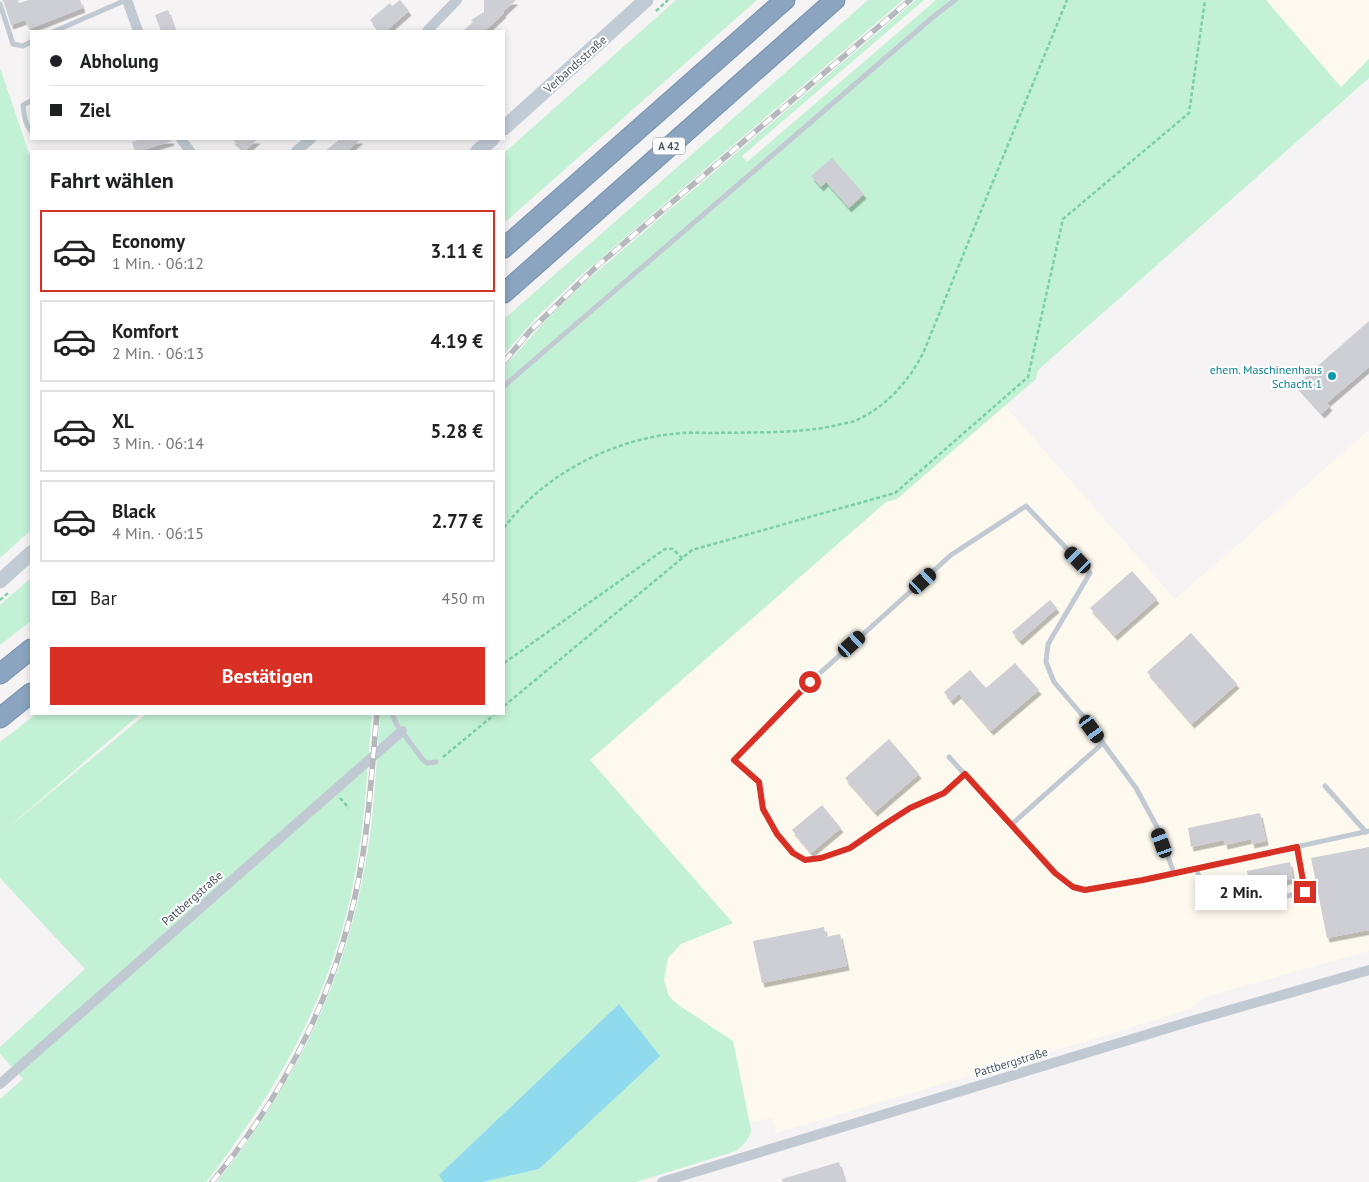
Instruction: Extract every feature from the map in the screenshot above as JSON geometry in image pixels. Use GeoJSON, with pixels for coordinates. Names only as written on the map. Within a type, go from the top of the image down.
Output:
{"type":"FeatureCollection","features":[{"type":"Feature","properties":{"kind":"highway","name":"A 42"},"geometry":{"type":"LineString","coordinates":[[505,247],[785,0]]}},
{"type":"Feature","properties":{"kind":"highway","name":"A 42"},"geometry":{"type":"LineString","coordinates":[[505,292],[835,0]]}},
{"type":"Feature","properties":{"kind":"highway"},"geometry":{"type":"LineString","coordinates":[[0,674],[30,650]]}},
{"type":"Feature","properties":{"kind":"highway"},"geometry":{"type":"LineString","coordinates":[[0,718],[30,694]]}},
{"type":"Feature","properties":{"kind":"main road","name":"Verbandsstraße"},"geometry":{"type":"LineString","coordinates":[[505,127],[646,0]]}},
{"type":"Feature","properties":{"kind":"main road"},"geometry":{"type":"LineString","coordinates":[[479,150],[491,140]]}},
{"type":"Feature","properties":{"kind":"main road"},"geometry":{"type":"LineString","coordinates":[[0,581],[30,554]]}},
{"type":"Feature","properties":{"kind":"street"},"geometry":{"type":"LineString","coordinates":[[126,0],[138,30]]}},
{"type":"Feature","properties":{"kind":"street"},"geometry":{"type":"LineString","coordinates":[[428,30],[457,0]]}},
{"type":"Feature","properties":{"kind":"street"},"geometry":{"type":"LineString","coordinates":[[297,150],[310,140]]}},
{"type":"Feature","properties":{"kind":"street","name":"Pattbergstraße"},"geometry":{"type":"LineString","coordinates":[[0,1084],[402,731]]}},
{"type":"Feature","properties":{"kind":"street","name":"Pattbergstraße"},"geometry":{"type":"LineString","coordinates":[[662,1182],[1188,1022],[1369,970]]}},
{"type":"Feature","properties":{"kind":"lane"},"geometry":{"type":"LineString","coordinates":[[57,30],[126,0]]}},
{"type":"Feature","properties":{"kind":"lane"},"geometry":{"type":"LineString","coordinates":[[505,385],[933,16],[955,0]]}},
{"type":"Feature","properties":{"kind":"lane"},"geometry":{"type":"LineString","coordinates":[[0,4],[13,44],[22,46],[30,42]]}},
{"type":"Feature","properties":{"kind":"lane"},"geometry":{"type":"LineString","coordinates":[[30,100],[23,104],[24,115],[30,130]]}},
{"type":"Feature","properties":{"kind":"lane"},"geometry":{"type":"LineString","coordinates":[[965,774],[944,793],[910,808],[850,848],[821,858],[805,860],[793,853],[777,834],[763,809],[759,782],[734,760],[810,682],[951,556],[1026,506],[1090,573],[1048,644],[1046,662],[1054,682],[1102,743],[1140,796],[1157,827],[1174,873]]}},
{"type":"Feature","properties":{"kind":"lane"},"geometry":{"type":"LineString","coordinates":[[393,715],[423,760],[427,763],[436,762]]}},
{"type":"Feature","properties":{"kind":"lane"},"geometry":{"type":"LineString","coordinates":[[1012,824],[1102,743]]}},
{"type":"Feature","properties":{"kind":"lane"},"geometry":{"type":"LineString","coordinates":[[949,757],[1055,873],[1073,887],[1085,890],[1367,832]]}},
{"type":"Feature","properties":{"kind":"lane"},"geometry":{"type":"LineString","coordinates":[[1325,786],[1367,832]]}},
{"type":"Feature","properties":{"kind":"lane"},"geometry":{"type":"LineString","coordinates":[[1287,896],[1305,892],[1297,847]]}},
{"type":"Feature","properties":{"kind":"lane"},"geometry":{"type":"LineString","coordinates":[[1197,868],[1205,904],[1236,898]]}},
{"type":"Feature","properties":{"kind":"path"},"geometry":{"type":"LineString","coordinates":[[505,527],[536,493],[562,474],[634,440],[673,434],[790,432],[829,427],[856,420],[884,403],[916,368],[1067,0]]}},
{"type":"Feature","properties":{"kind":"path"},"geometry":{"type":"LineString","coordinates":[[505,705],[692,550],[895,493],[1028,377],[1063,219],[1189,113],[1205,0]]}},
{"type":"Feature","properties":{"kind":"path"},"geometry":{"type":"LineString","coordinates":[[505,661],[665,549],[673,548],[682,558]]}},
{"type":"Feature","properties":{"kind":"path"},"geometry":{"type":"LineString","coordinates":[[436,762],[494,715]]}},
{"type":"Feature","properties":{"kind":"shaded area"},"geometry":{"type":"Polygon","coordinates":[[[1266,0],[1369,0],[1369,59],[1341,87],[1266,0]]]}},
{"type":"Feature","properties":{"kind":"shaded area"},"geometry":{"type":"Polygon","coordinates":[[[1005,406],[1175,599],[1369,430],[1369,951],[1205,997],[1190,1009],[776,1133],[772,1118],[750,1123],[733,1041],[681,1007],[669,996],[664,980],[668,958],[681,944],[698,936],[590,760],[886,502],[897,499],[1005,406]]]}},
{"type":"Feature","properties":{"kind":"green space"},"geometry":{"type":"Polygon","coordinates":[[[676,0],[757,0],[505,222],[505,152],[676,0]]]}},
{"type":"Feature","properties":{"kind":"green space"},"geometry":{"type":"Polygon","coordinates":[[[868,0],[903,0],[580,276],[537,317],[505,353],[505,318],[868,0]]]}},
{"type":"Feature","properties":{"kind":"green space"},"geometry":{"type":"Polygon","coordinates":[[[916,0],[924,0],[742,156],[747,162],[936,0],[1266,0],[1341,87],[1369,59],[1369,78],[1038,370],[1036,379],[897,499],[886,502],[590,760],[733,923],[681,944],[668,958],[664,980],[669,996],[677,1004],[733,1041],[751,1130],[741,1147],[736,1151],[636,1182],[483,1182],[539,1169],[619,1004],[439,1175],[443,1182],[217,1182],[245,1145],[293,1070],[330,991],[344,950],[366,861],[373,806],[380,715],[505,715],[505,366],[548,318],[585,282],[916,0]]]}},
{"type":"Feature","properties":{"kind":"green space"},"geometry":{"type":"Polygon","coordinates":[[[0,68],[30,156],[30,531],[0,558],[0,68]]]}},
{"type":"Feature","properties":{"kind":"green space"},"geometry":{"type":"Polygon","coordinates":[[[30,579],[30,622],[0,645],[0,605],[30,579]]]}},
{"type":"Feature","properties":{"kind":"green space"},"geometry":{"type":"Polygon","coordinates":[[[35,715],[139,715],[3,832],[145,715],[372,715],[358,859],[347,913],[326,978],[299,1040],[265,1099],[206,1182],[0,1182],[0,1099],[23,1079],[0,1054],[0,1047],[85,969],[0,878],[0,742],[35,715]]]}},
{"type":"Feature","properties":{"kind":"water"},"geometry":{"type":"Polygon","coordinates":[[[619,1004],[660,1056],[539,1169],[483,1182],[443,1182],[439,1175],[619,1004]]]}},
{"type":"Feature","properties":{"kind":"building"},"geometry":{"type":"Polygon","coordinates":[[[2,0],[18,0],[19,3],[29,0],[80,0],[83,8],[29,29],[25,20],[11,25],[2,0]]]}},
{"type":"Feature","properties":{"kind":"building"},"geometry":{"type":"Polygon","coordinates":[[[400,0],[409,11],[387,30],[379,30],[370,20],[390,3],[392,6],[400,0]]]}},
{"type":"Feature","properties":{"kind":"building"},"geometry":{"type":"Polygon","coordinates":[[[484,0],[516,0],[486,30],[464,30],[473,22],[471,20],[484,12],[484,0]]]}},
{"type":"Feature","properties":{"kind":"building"},"geometry":{"type":"Polygon","coordinates":[[[168,10],[175,30],[161,30],[155,15],[168,10]]]}},
{"type":"Feature","properties":{"kind":"building"},"geometry":{"type":"Polygon","coordinates":[[[138,140],[172,141],[143,150],[135,150],[132,142],[138,140]]]}},
{"type":"Feature","properties":{"kind":"building"},"geometry":{"type":"Polygon","coordinates":[[[233,140],[257,140],[246,150],[233,140]]]}},
{"type":"Feature","properties":{"kind":"building"},"geometry":{"type":"Polygon","coordinates":[[[339,140],[360,140],[348,150],[326,150],[339,140]]]}},
{"type":"Feature","properties":{"kind":"building"},"geometry":{"type":"Polygon","coordinates":[[[832,158],[864,194],[849,208],[826,182],[821,187],[811,176],[832,158]]]}},
{"type":"Feature","properties":{"kind":"building","name":"ehem. Maschinenhaus Schacht 1"},"geometry":{"type":"Polygon","coordinates":[[[1369,321],[1369,367],[1327,403],[1330,406],[1322,414],[1296,385],[1369,321]]]}},
{"type":"Feature","properties":{"kind":"building"},"geometry":{"type":"Polygon","coordinates":[[[1132,571],[1157,599],[1115,636],[1090,608],[1132,571]]]}},
{"type":"Feature","properties":{"kind":"building"},"geometry":{"type":"Polygon","coordinates":[[[1050,600],[1057,608],[1020,641],[1012,632],[1050,600]]]}},
{"type":"Feature","properties":{"kind":"building"},"geometry":{"type":"Polygon","coordinates":[[[1191,633],[1237,684],[1192,724],[1147,672],[1191,633]]]}},
{"type":"Feature","properties":{"kind":"building"},"geometry":{"type":"Polygon","coordinates":[[[1015,663],[1039,690],[991,731],[959,694],[951,701],[944,692],[970,670],[986,688],[1015,663]]]}},
{"type":"Feature","properties":{"kind":"building"},"geometry":{"type":"Polygon","coordinates":[[[889,739],[919,774],[875,812],[845,778],[889,739]]]}},
{"type":"Feature","properties":{"kind":"building"},"geometry":{"type":"Polygon","coordinates":[[[822,805],[841,828],[811,853],[792,830],[822,805]]]}},
{"type":"Feature","properties":{"kind":"building"},"geometry":{"type":"Polygon","coordinates":[[[1260,813],[1266,841],[1252,844],[1251,839],[1225,845],[1224,840],[1191,847],[1188,828],[1260,813]]]}},
{"type":"Feature","properties":{"kind":"building"},"geometry":{"type":"Polygon","coordinates":[[[1369,847],[1369,930],[1327,938],[1311,858],[1369,847]]]}},
{"type":"Feature","properties":{"kind":"building"},"geometry":{"type":"Polygon","coordinates":[[[1290,862],[1293,879],[1250,887],[1247,871],[1290,862]]]}},
{"type":"Feature","properties":{"kind":"building"},"geometry":{"type":"Polygon","coordinates":[[[824,927],[826,937],[840,934],[847,966],[762,983],[753,941],[824,927]]]}},
{"type":"Feature","properties":{"kind":"building"},"geometry":{"type":"Polygon","coordinates":[[[839,1162],[845,1182],[783,1182],[782,1179],[839,1162]]]}},
{"type":"Feature","properties":{"kind":"railway"},"geometry":{"type":"LineString","coordinates":[[505,361],[530,331],[596,267],[910,0]]}},
{"type":"Feature","properties":{"kind":"railway"},"geometry":{"type":"LineString","coordinates":[[212,1182],[240,1147],[288,1071],[309,1031],[341,948],[353,904],[365,842],[377,715]]}},
{"type":"Feature","properties":{"kind":"place","name":"ehem. Maschinenhaus Schacht 1"},"geometry":{"type":"Point","coordinates":[1332,376]}},
{"type":"Feature","properties":{"kind":"route"},"geometry":{"type":"LineString","coordinates":[[810,682],[734,760],[759,782],[763,809],[777,834],[793,853],[805,860],[821,858],[850,848],[910,808],[944,793],[965,774],[1055,873],[1073,887],[1085,890],[1143,880],[1297,847],[1305,892]]}}]}
